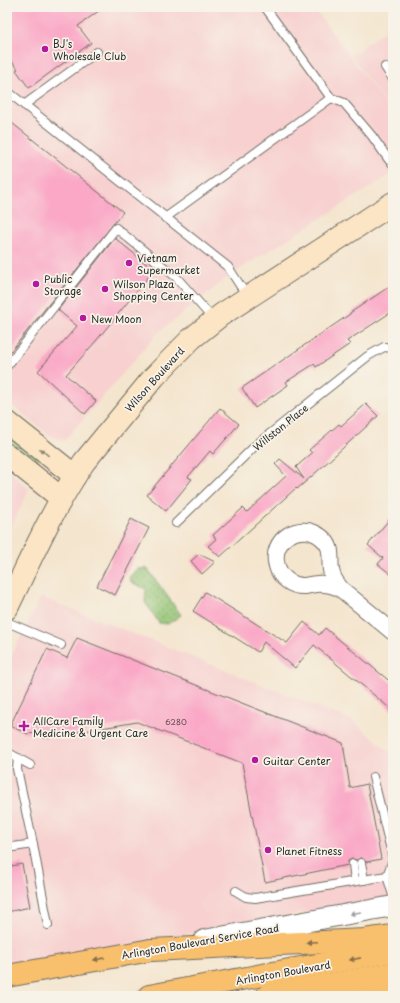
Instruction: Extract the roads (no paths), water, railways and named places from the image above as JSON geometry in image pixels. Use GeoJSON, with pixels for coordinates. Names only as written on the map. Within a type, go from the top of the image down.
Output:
{"type":"FeatureCollection","features":[{"type":"Feature","properties":{"kind":"main road","name":"Wilson Boulevard"},"geometry":{"type":"LineString","coordinates":[[9,599],[50,518],[75,476],[94,450],[156,374],[191,339],[214,320],[393,203]]}},
{"type":"Feature","properties":{"kind":"main road"},"geometry":{"type":"LineString","coordinates":[[7,422],[75,476]]}},
{"type":"Feature","properties":{"kind":"main road"},"geometry":{"type":"LineString","coordinates":[[7,455],[61,498]]}},
{"type":"Feature","properties":{"kind":"main road"},"geometry":{"type":"LineString","coordinates":[[151,950],[364,940],[393,936]]}},
{"type":"Feature","properties":{"kind":"main road","name":"Arlington Boulevard Service Road"},"geometry":{"type":"LineString","coordinates":[[7,976],[151,950]]}},
{"type":"Feature","properties":{"kind":"main road","name":"Arlington Boulevard"},"geometry":{"type":"LineString","coordinates":[[149,996],[393,951]]}},
{"type":"Feature","properties":{"kind":"main road","name":"Arlington Boulevard"},"geometry":{"type":"LineString","coordinates":[[273,995],[393,973]]}},
{"type":"Feature","properties":{"kind":"main road"},"geometry":{"type":"LineString","coordinates":[[273,995],[393,992]]}},
{"type":"Feature","properties":{"kind":"street"},"geometry":{"type":"LineString","coordinates":[[341,589],[335,586],[322,584],[303,586],[295,585],[287,580],[281,574],[275,559],[279,543],[284,537],[298,530],[315,533],[322,538],[329,546],[331,553],[331,570],[334,580],[341,589],[393,632]]}},
{"type":"Feature","properties":{"kind":"street","name":"Arlington Boulevard Service Road"},"geometry":{"type":"LineString","coordinates":[[151,950],[393,906]]}},
{"type":"Feature","properties":{"kind":"lane"},"geometry":{"type":"LineString","coordinates":[[265,7],[332,98],[344,103],[393,164]]}},
{"type":"Feature","properties":{"kind":"lane"},"geometry":{"type":"LineString","coordinates":[[24,105],[97,52]]}},
{"type":"Feature","properties":{"kind":"lane"},"geometry":{"type":"LineString","coordinates":[[385,67],[393,79]]}},
{"type":"Feature","properties":{"kind":"lane"},"geometry":{"type":"LineString","coordinates":[[7,91],[228,267],[248,297]]}},
{"type":"Feature","properties":{"kind":"lane"},"geometry":{"type":"LineString","coordinates":[[166,218],[332,98]]}},
{"type":"Feature","properties":{"kind":"lane"},"geometry":{"type":"LineString","coordinates":[[7,366],[116,228],[176,276],[214,320]]}},
{"type":"Feature","properties":{"kind":"lane","name":"Willston Place"},"geometry":{"type":"LineString","coordinates":[[176,523],[262,440],[368,356],[384,346],[393,348]]}},
{"type":"Feature","properties":{"kind":"lane"},"geometry":{"type":"LineString","coordinates":[[7,622],[61,645]]}},
{"type":"Feature","properties":{"kind":"lane"},"geometry":{"type":"LineString","coordinates":[[7,752],[30,765]]}},
{"type":"Feature","properties":{"kind":"lane"},"geometry":{"type":"LineString","coordinates":[[18,758],[17,769],[48,925]]}},
{"type":"Feature","properties":{"kind":"lane"},"geometry":{"type":"LineString","coordinates":[[373,776],[393,859],[387,876],[393,895]]}},
{"type":"Feature","properties":{"kind":"lane"},"geometry":{"type":"LineString","coordinates":[[7,848],[33,844]]}},
{"type":"Feature","properties":{"kind":"lane"},"geometry":{"type":"LineString","coordinates":[[357,864],[360,880]]}},
{"type":"Feature","properties":{"kind":"lane"},"geometry":{"type":"LineString","coordinates":[[236,891],[246,897],[255,898],[387,876]]}},
{"type":"Feature","properties":{"kind":"place","name":"BJ's Wholesale Club"},"geometry":{"type":"Point","coordinates":[45,49]}},
{"type":"Feature","properties":{"kind":"place","name":"Vietnam Supermarket"},"geometry":{"type":"Point","coordinates":[129,263]}},
{"type":"Feature","properties":{"kind":"place","name":"Public Storage"},"geometry":{"type":"Point","coordinates":[36,284]}},
{"type":"Feature","properties":{"kind":"place","name":"Wilson Plaza Shopping Center"},"geometry":{"type":"Point","coordinates":[105,289]}},
{"type":"Feature","properties":{"kind":"place","name":"New Moon"},"geometry":{"type":"Point","coordinates":[83,318]}},
{"type":"Feature","properties":{"kind":"place","name":"AllCare Family Medicine & Urgent Care"},"geometry":{"type":"Point","coordinates":[24,726]}},
{"type":"Feature","properties":{"kind":"place","name":"Guitar Center"},"geometry":{"type":"Point","coordinates":[255,760]}},
{"type":"Feature","properties":{"kind":"place","name":"Planet Fitness"},"geometry":{"type":"Point","coordinates":[268,850]}}]}
